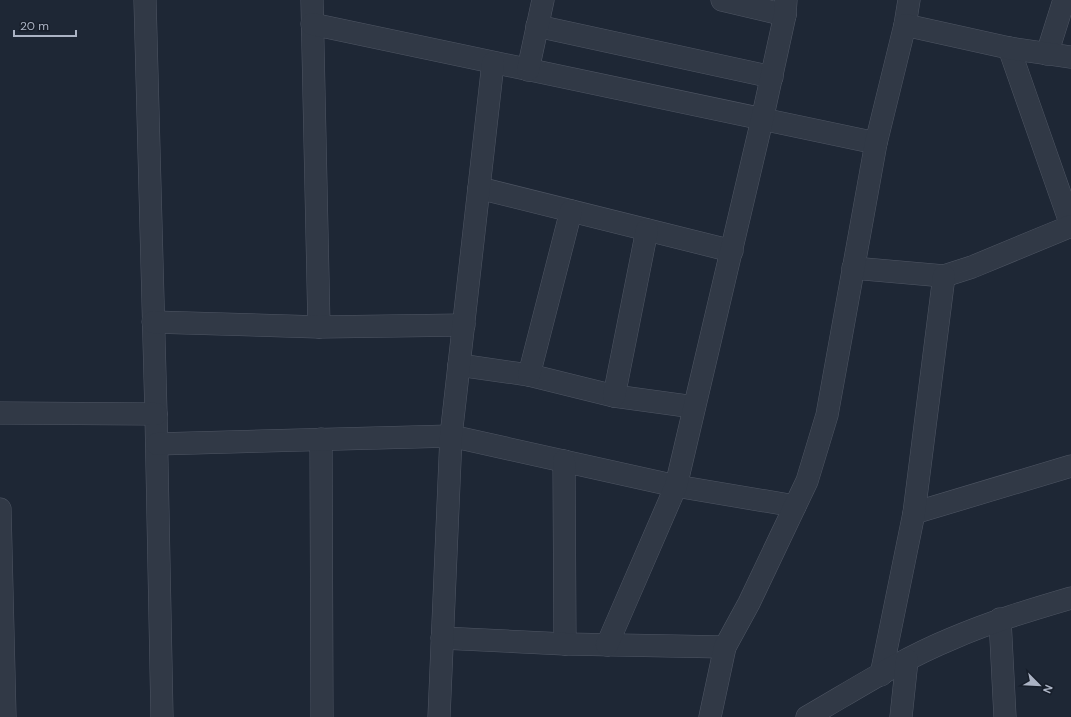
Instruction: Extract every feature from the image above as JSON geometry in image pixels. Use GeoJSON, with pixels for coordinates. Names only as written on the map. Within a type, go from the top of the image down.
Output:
{"type":"FeatureCollection","features":[{"type":"Feature","properties":{"kind":"street"},"geometry":{"type":"LineString","coordinates":[[145,0],[152,322],[157,444],[162,717]]}},
{"type":"Feature","properties":{"kind":"street"},"geometry":{"type":"LineString","coordinates":[[312,0],[319,327]]}},
{"type":"Feature","properties":{"kind":"street"},"geometry":{"type":"LineString","coordinates":[[528,70],[542,0]]}},
{"type":"Feature","properties":{"kind":"street"},"geometry":{"type":"LineString","coordinates":[[607,645],[676,486],[732,251],[772,77],[786,8],[722,0]]}},
{"type":"Feature","properties":{"kind":"street"},"geometry":{"type":"LineString","coordinates":[[710,717],[725,647],[749,604],[807,481],[827,415],[876,143],[905,25],[909,0]]}},
{"type":"Feature","properties":{"kind":"street"},"geometry":{"type":"LineString","coordinates":[[1046,54],[1064,0]]}},
{"type":"Feature","properties":{"kind":"street"},"geometry":{"type":"LineString","coordinates":[[312,24],[876,143]]}},
{"type":"Feature","properties":{"kind":"street"},"geometry":{"type":"LineString","coordinates":[[905,25],[1009,48],[1071,58]]}},
{"type":"Feature","properties":{"kind":"street"},"geometry":{"type":"LineString","coordinates":[[537,26],[772,77]]}},
{"type":"Feature","properties":{"kind":"street"},"geometry":{"type":"LineString","coordinates":[[853,268],[944,276],[972,267],[1071,226],[1009,48]]}},
{"type":"Feature","properties":{"kind":"street"},"geometry":{"type":"LineString","coordinates":[[439,717],[451,436],[493,63]]}},
{"type":"Feature","properties":{"kind":"street"},"geometry":{"type":"LineString","coordinates":[[479,188],[732,251]]}},
{"type":"Feature","properties":{"kind":"street"},"geometry":{"type":"LineString","coordinates":[[529,375],[571,211]]}},
{"type":"Feature","properties":{"kind":"street"},"geometry":{"type":"LineString","coordinates":[[614,396],[647,230]]}},
{"type":"Feature","properties":{"kind":"street"},"geometry":{"type":"LineString","coordinates":[[882,674],[914,513],[944,276]]}},
{"type":"Feature","properties":{"kind":"street"},"geometry":{"type":"LineString","coordinates":[[152,322],[319,327],[464,325]]}},
{"type":"Feature","properties":{"kind":"street"},"geometry":{"type":"LineString","coordinates":[[459,365],[529,375],[614,396],[694,407]]}},
{"type":"Feature","properties":{"kind":"street"},"geometry":{"type":"LineString","coordinates":[[0,413],[156,414]]}},
{"type":"Feature","properties":{"kind":"street"},"geometry":{"type":"LineString","coordinates":[[157,444],[451,436],[676,486],[795,506]]}},
{"type":"Feature","properties":{"kind":"street"},"geometry":{"type":"LineString","coordinates":[[321,439],[322,717]]}},
{"type":"Feature","properties":{"kind":"street"},"geometry":{"type":"LineString","coordinates":[[564,461],[565,644]]}},
{"type":"Feature","properties":{"kind":"street"},"geometry":{"type":"LineString","coordinates":[[914,513],[1071,466]]}},
{"type":"Feature","properties":{"kind":"street"},"geometry":{"type":"LineString","coordinates":[[0,509],[2,675],[5,717]]}},
{"type":"Feature","properties":{"kind":"street"},"geometry":{"type":"LineString","coordinates":[[807,717],[907,660],[950,639],[1000,619],[1071,598]]}},
{"type":"Feature","properties":{"kind":"street"},"geometry":{"type":"LineString","coordinates":[[1000,619],[1005,717]]}},
{"type":"Feature","properties":{"kind":"street"},"geometry":{"type":"LineString","coordinates":[[442,638],[565,644],[725,647]]}},
{"type":"Feature","properties":{"kind":"street"},"geometry":{"type":"LineString","coordinates":[[901,717],[907,660]]}}]}
